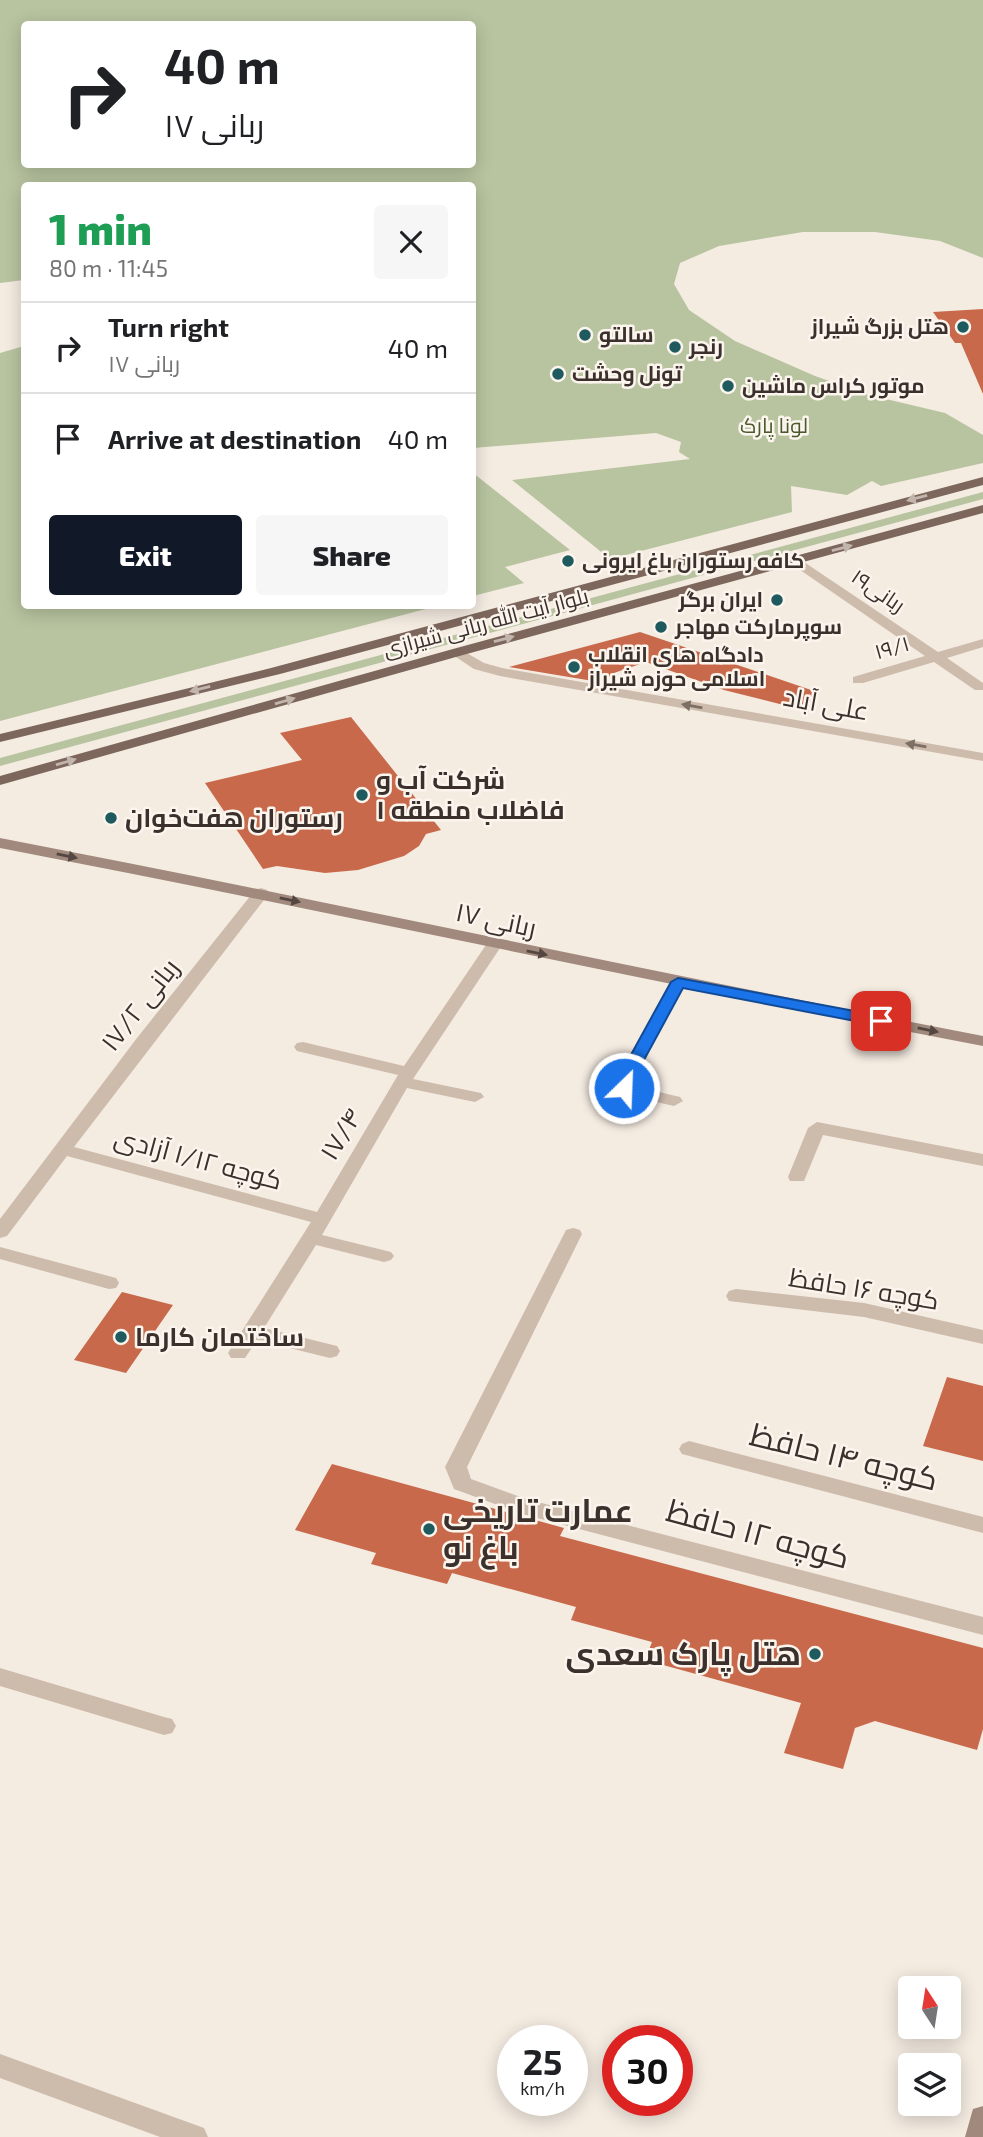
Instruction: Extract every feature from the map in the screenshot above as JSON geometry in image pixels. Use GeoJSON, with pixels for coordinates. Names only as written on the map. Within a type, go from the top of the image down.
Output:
{"type":"FeatureCollection","features":[{"type":"Feature","properties":{"kind":"main road","name":"بلوار آیت الله ربانی شیرازی"},"geometry":{"type":"LineString","coordinates":[[0,738],[275,671],[983,481]]}},
{"type":"Feature","properties":{"kind":"main road","name":"بلوار آیت الله ربانی شیرازی"},"geometry":{"type":"LineString","coordinates":[[0,780],[983,509]]}},
{"type":"Feature","properties":{"kind":"street","name":"ربانی۱۹"},"geometry":{"type":"LineString","coordinates":[[795,560],[980,687]]}},
{"type":"Feature","properties":{"kind":"street","name":"۱۹/۱"},"geometry":{"type":"LineString","coordinates":[[858,680],[983,643]]}},
{"type":"Feature","properties":{"kind":"street","name":"علی آباد"},"geometry":{"type":"LineString","coordinates":[[458,652],[479,666],[500,672],[983,757]]}},
{"type":"Feature","properties":{"kind":"street","name":"ربانی ۱۷"},"geometry":{"type":"LineString","coordinates":[[0,843],[261,893],[494,945],[983,1041]]}},
{"type":"Feature","properties":{"kind":"street","name":"ربانی ۱۷/۲"},"geometry":{"type":"LineString","coordinates":[[0,1232],[61,1149],[261,893]]}},
{"type":"Feature","properties":{"kind":"street","name":"۱۷/۴"},"geometry":{"type":"LineString","coordinates":[[238,1353],[311,1238],[406,1077],[494,945]]}},
{"type":"Feature","properties":{"kind":"street"},"geometry":{"type":"LineString","coordinates":[[674,1101],[627,1090],[624,1082],[678,982]]}},
{"type":"Feature","properties":{"kind":"street"},"geometry":{"type":"LineString","coordinates":[[303,1047],[475,1097]]}},
{"type":"Feature","properties":{"kind":"street"},"geometry":{"type":"LineString","coordinates":[[797,1177],[813,1131],[817,1128],[983,1160]]}},
{"type":"Feature","properties":{"kind":"street","name":"کوچه ۱/۱۲ آزادی"},"geometry":{"type":"LineString","coordinates":[[61,1149],[321,1219]]}},
{"type":"Feature","properties":{"kind":"street","name":"کوچه ۱۲ حافظ"},"geometry":{"type":"LineString","coordinates":[[573,1234],[456,1467],[462,1484],[522,1506],[983,1626]]}},
{"type":"Feature","properties":{"kind":"street"},"geometry":{"type":"LineString","coordinates":[[311,1238],[384,1256]]}},
{"type":"Feature","properties":{"kind":"street"},"geometry":{"type":"LineString","coordinates":[[0,1253],[109,1283]]}},
{"type":"Feature","properties":{"kind":"street","name":"کوچه ۱۶ حافظ"},"geometry":{"type":"LineString","coordinates":[[736,1296],[864,1310],[983,1337]]}},
{"type":"Feature","properties":{"kind":"street"},"geometry":{"type":"LineString","coordinates":[[253,1332],[330,1351]]}},
{"type":"Feature","properties":{"kind":"street","name":"کوچه ۱۴ حافظ"},"geometry":{"type":"LineString","coordinates":[[689,1450],[983,1525]]}},
{"type":"Feature","properties":{"kind":"street"},"geometry":{"type":"LineString","coordinates":[[0,1677],[164,1726]]}},
{"type":"Feature","properties":{"kind":"street"},"geometry":{"type":"LineString","coordinates":[[0,2066],[194,2137]]}},
{"type":"Feature","properties":{"kind":"street"},"geometry":{"type":"LineString","coordinates":[[979,2137],[983,2118]]}},
{"type":"Feature","properties":{"kind":"green space","name":"لونا پارک"},"geometry":{"type":"Polygon","coordinates":[[[0,0],[983,0],[983,258],[940,241],[875,232],[803,232],[719,246],[680,263],[674,284],[689,310],[735,341],[815,376],[869,395],[945,413],[983,435],[983,463],[881,486],[872,481],[847,495],[791,486],[792,512],[610,559],[512,480],[690,459],[679,452],[681,442],[656,433],[476,448],[476,182],[21,182],[21,280],[0,283],[0,0]]]}},
{"type":"Feature","properties":{"kind":"green space"},"geometry":{"type":"Polygon","coordinates":[[[21,347],[21,609],[426,609],[0,721],[0,353],[21,347]]]}},
{"type":"Feature","properties":{"kind":"green space"},"geometry":{"type":"Polygon","coordinates":[[[476,475],[570,550],[505,567],[524,583],[476,595],[476,475]]]}},
{"type":"Feature","properties":{"kind":"green space"},"geometry":{"type":"Polygon","coordinates":[[[983,492],[983,499],[0,766],[0,758],[983,492]]]}},
{"type":"Feature","properties":{"kind":"building","name":"هتل بزرگ شیراز"},"geometry":{"type":"Polygon","coordinates":[[[983,309],[983,394],[961,343],[955,343],[933,312],[983,309]]]}},
{"type":"Feature","properties":{"kind":"building","name":"دادگاه های انقلاب اسلامی حوزه شیراز"},"geometry":{"type":"Polygon","coordinates":[[[640,632],[817,692],[811,712],[724,690],[646,662],[611,674],[605,683],[509,667],[640,632]]]}},
{"type":"Feature","properties":{"kind":"building","name":"شرکت آب و فاضلاب منطقه ۱"},"geometry":{"type":"Polygon","coordinates":[[[351,717],[441,830],[426,834],[419,846],[404,856],[358,870],[325,873],[277,866],[263,869],[205,783],[302,760],[280,733],[351,717]]]}},
{"type":"Feature","properties":{"kind":"building","name":"ساختمان کارما"},"geometry":{"type":"Polygon","coordinates":[[[122,1292],[173,1305],[126,1373],[74,1360],[122,1292]]]}},
{"type":"Feature","properties":{"kind":"building"},"geometry":{"type":"Polygon","coordinates":[[[947,1377],[983,1386],[983,1461],[923,1446],[947,1377]]]}},
{"type":"Feature","properties":{"kind":"building","name":"هتل پارک سعدی"},"geometry":{"type":"Polygon","coordinates":[[[332,1464],[564,1528],[560,1536],[983,1648],[983,1729],[977,1750],[875,1721],[855,1728],[843,1769],[784,1753],[801,1703],[645,1660],[652,1642],[571,1620],[576,1607],[452,1573],[447,1584],[371,1564],[376,1553],[295,1530],[332,1464]]]}},
{"type":"Feature","properties":{"kind":"place","name":"هتل بزرگ شیراز"},"geometry":{"type":"Point","coordinates":[963,327]}},
{"type":"Feature","properties":{"kind":"place","name":"سالتو"},"geometry":{"type":"Point","coordinates":[585,335]}},
{"type":"Feature","properties":{"kind":"place","name":"رنجر"},"geometry":{"type":"Point","coordinates":[675,347]}},
{"type":"Feature","properties":{"kind":"place","name":"تونل وحشت"},"geometry":{"type":"Point","coordinates":[558,374]}},
{"type":"Feature","properties":{"kind":"place","name":"موتور کراس ماشین"},"geometry":{"type":"Point","coordinates":[728,386]}},
{"type":"Feature","properties":{"kind":"place","name":"کافه رستوران باغ ایرونی"},"geometry":{"type":"Point","coordinates":[568,561]}},
{"type":"Feature","properties":{"kind":"place","name":"ایران برگر"},"geometry":{"type":"Point","coordinates":[777,600]}},
{"type":"Feature","properties":{"kind":"place","name":"سوپرمارکت مهاجر"},"geometry":{"type":"Point","coordinates":[661,627]}},
{"type":"Feature","properties":{"kind":"place","name":"دادگاه های انقلاب اسلامی حوزه شیراز"},"geometry":{"type":"Point","coordinates":[574,667]}},
{"type":"Feature","properties":{"kind":"place","name":"شرکت آب و فاضلاب منطقه ۱"},"geometry":{"type":"Point","coordinates":[362,795]}},
{"type":"Feature","properties":{"kind":"place","name":"رستوران هفت‌خوان"},"geometry":{"type":"Point","coordinates":[111,818]}},
{"type":"Feature","properties":{"kind":"place","name":"ساختمان کارما"},"geometry":{"type":"Point","coordinates":[121,1337]}},
{"type":"Feature","properties":{"kind":"place","name":"عمارت تاریخی باغ نو"},"geometry":{"type":"Point","coordinates":[429,1529]}},
{"type":"Feature","properties":{"kind":"place","name":"هتل پارک سعدی"},"geometry":{"type":"Point","coordinates":[815,1654]}},
{"type":"Feature","properties":{"kind":"route"},"geometry":{"type":"LineString","coordinates":[[624,1088],[624,1082],[678,982],[881,1021]]}}]}
